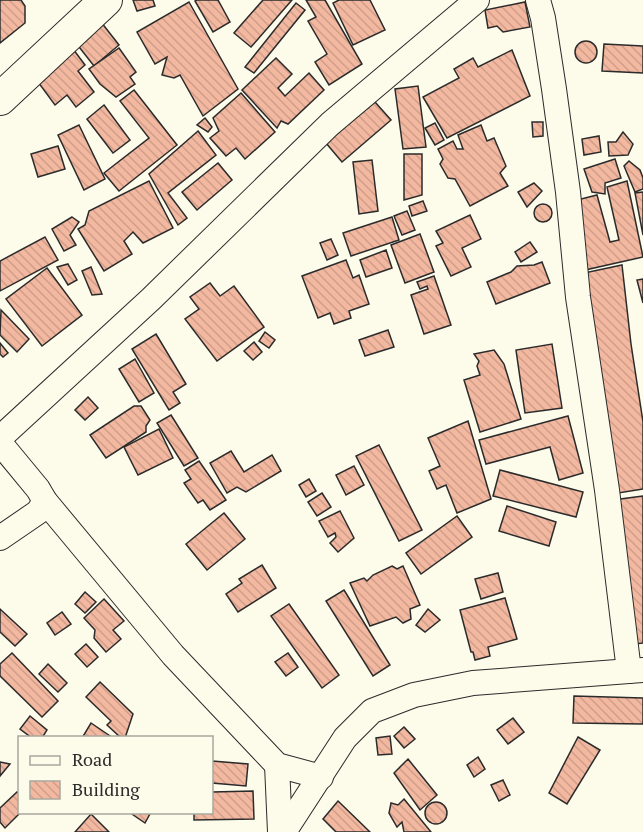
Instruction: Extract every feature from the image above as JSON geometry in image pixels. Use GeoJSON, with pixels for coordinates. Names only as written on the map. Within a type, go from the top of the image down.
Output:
{"type":"FeatureCollection","features":[{"type":"Feature","properties":{"kind":"street"},"geometry":{"type":"LineString","coordinates":[[0,99],[106,0]]}},
{"type":"Feature","properties":{"kind":"street"},"geometry":{"type":"LineString","coordinates":[[0,438],[151,299],[330,124],[477,0]]}},
{"type":"Feature","properties":{"kind":"street"},"geometry":{"type":"LineString","coordinates":[[282,832],[345,738],[372,711],[414,695],[473,683],[636,671],[578,297],[568,192],[543,18],[538,0]]}},
{"type":"Feature","properties":{"kind":"street"},"geometry":{"type":"LineString","coordinates":[[0,443],[38,489],[45,501],[173,655],[277,765],[321,777]]}},
{"type":"Feature","properties":{"kind":"street"},"geometry":{"type":"LineString","coordinates":[[0,538],[38,512],[45,501]]}},
{"type":"Feature","properties":{"kind":"street"},"geometry":{"type":"LineString","coordinates":[[277,765],[282,832]]}},
{"type":"Feature","properties":{"kind":"building"},"geometry":{"type":"Polygon","coordinates":[[[0,0],[21,0],[25,6],[25,23],[0,43],[0,0]]]}},
{"type":"Feature","properties":{"kind":"building"},"geometry":{"type":"Polygon","coordinates":[[[133,0],[153,0],[155,6],[137,11],[133,0]]]}},
{"type":"Feature","properties":{"kind":"building"},"geometry":{"type":"Polygon","coordinates":[[[218,0],[230,22],[213,32],[195,1],[218,0]]]}},
{"type":"Feature","properties":{"kind":"building"},"geometry":{"type":"Polygon","coordinates":[[[263,0],[292,0],[251,47],[234,33],[263,0]]]}},
{"type":"Feature","properties":{"kind":"building"},"geometry":{"type":"Polygon","coordinates":[[[306,0],[325,0],[362,64],[329,85],[315,62],[327,54],[308,21],[316,17],[306,0]]]}},
{"type":"Feature","properties":{"kind":"building"},"geometry":{"type":"Polygon","coordinates":[[[339,0],[370,0],[385,30],[353,45],[333,3],[339,0]]]}},
{"type":"Feature","properties":{"kind":"building"},"geometry":{"type":"Polygon","coordinates":[[[189,2],[238,89],[203,116],[180,75],[174,78],[162,75],[167,57],[155,64],[137,32],[189,2]]]}},
{"type":"Feature","properties":{"kind":"building"},"geometry":{"type":"Polygon","coordinates":[[[525,2],[530,27],[503,32],[497,26],[488,28],[485,10],[525,2]]]}},
{"type":"Feature","properties":{"kind":"building"},"geometry":{"type":"Polygon","coordinates":[[[296,3],[305,10],[254,73],[245,67],[296,3]]]}},
{"type":"Feature","properties":{"kind":"building"},"geometry":{"type":"Polygon","coordinates":[[[101,22],[119,45],[94,66],[76,43],[101,22]]]}},
{"type":"Feature","properties":{"kind":"building"},"geometry":{"type":"Polygon","coordinates":[[[586,41],[594,44],[597,52],[594,60],[586,63],[578,60],[575,52],[578,44],[586,41]]]}},
{"type":"Feature","properties":{"kind":"building"},"geometry":{"type":"Polygon","coordinates":[[[604,44],[643,46],[643,73],[602,71],[604,44]]]}},
{"type":"Feature","properties":{"kind":"building"},"geometry":{"type":"Polygon","coordinates":[[[119,48],[136,72],[130,77],[135,84],[116,97],[100,84],[89,69],[119,48]]]}},
{"type":"Feature","properties":{"kind":"building"},"geometry":{"type":"Polygon","coordinates":[[[73,49],[85,65],[78,71],[94,92],[76,107],[67,95],[55,105],[35,78],[73,49]]]}},
{"type":"Feature","properties":{"kind":"building"},"geometry":{"type":"Polygon","coordinates":[[[512,50],[530,96],[447,138],[423,97],[459,78],[454,69],[473,58],[478,67],[512,50]]]}},
{"type":"Feature","properties":{"kind":"building"},"geometry":{"type":"Polygon","coordinates":[[[276,58],[292,74],[278,88],[285,96],[309,73],[324,90],[288,124],[281,121],[277,128],[242,90],[276,58]]]}},
{"type":"Feature","properties":{"kind":"building"},"geometry":{"type":"Polygon","coordinates":[[[418,86],[426,147],[403,149],[395,89],[418,86]]]}},
{"type":"Feature","properties":{"kind":"building"},"geometry":{"type":"Polygon","coordinates":[[[134,90],[177,145],[119,191],[104,173],[149,138],[120,101],[134,90]]]}},
{"type":"Feature","properties":{"kind":"building"},"geometry":{"type":"Polygon","coordinates":[[[241,93],[275,132],[245,159],[236,148],[226,156],[210,138],[219,131],[213,118],[241,93]]]}},
{"type":"Feature","properties":{"kind":"building"},"geometry":{"type":"Polygon","coordinates":[[[375,102],[391,120],[342,162],[326,143],[375,102]]]}},
{"type":"Feature","properties":{"kind":"building"},"geometry":{"type":"Polygon","coordinates":[[[104,105],[130,140],[113,153],[87,119],[104,105]]]}},
{"type":"Feature","properties":{"kind":"building"},"geometry":{"type":"Polygon","coordinates":[[[205,118],[212,127],[208,132],[197,125],[205,118]]]}},
{"type":"Feature","properties":{"kind":"building"},"geometry":{"type":"Polygon","coordinates":[[[532,122],[543,122],[543,136],[533,137],[532,122]]]}},
{"type":"Feature","properties":{"kind":"building"},"geometry":{"type":"Polygon","coordinates":[[[435,123],[444,140],[435,145],[425,128],[435,123]]]}},
{"type":"Feature","properties":{"kind":"building"},"geometry":{"type":"Polygon","coordinates":[[[79,125],[105,179],[84,190],[58,135],[79,125]]]}},
{"type":"Feature","properties":{"kind":"building"},"geometry":{"type":"Polygon","coordinates":[[[481,125],[487,141],[494,138],[506,166],[500,173],[508,186],[470,206],[455,179],[448,178],[440,164],[443,159],[438,149],[453,141],[457,149],[463,149],[458,135],[481,125]]]}},
{"type":"Feature","properties":{"kind":"building"},"geometry":{"type":"Polygon","coordinates":[[[198,131],[216,155],[168,193],[187,218],[178,225],[149,174],[198,131]]]}},
{"type":"Feature","properties":{"kind":"building"},"geometry":{"type":"Polygon","coordinates":[[[623,132],[633,144],[628,155],[609,156],[608,142],[616,142],[623,132]]]}},
{"type":"Feature","properties":{"kind":"building"},"geometry":{"type":"Polygon","coordinates":[[[599,136],[601,152],[584,155],[582,139],[599,136]]]}},
{"type":"Feature","properties":{"kind":"building"},"geometry":{"type":"Polygon","coordinates":[[[58,146],[65,169],[38,177],[31,154],[58,146]]]}},
{"type":"Feature","properties":{"kind":"building"},"geometry":{"type":"Polygon","coordinates":[[[404,154],[422,154],[422,195],[404,200],[404,154]]]}},
{"type":"Feature","properties":{"kind":"building"},"geometry":{"type":"Polygon","coordinates":[[[615,159],[621,178],[605,183],[605,194],[592,192],[584,169],[615,159]]]}},
{"type":"Feature","properties":{"kind":"building"},"geometry":{"type":"Polygon","coordinates":[[[372,160],[378,211],[359,214],[353,162],[372,160]]]}},
{"type":"Feature","properties":{"kind":"building"},"geometry":{"type":"Polygon","coordinates":[[[629,161],[640,170],[643,178],[643,189],[635,192],[624,166],[629,161]]]}},
{"type":"Feature","properties":{"kind":"building"},"geometry":{"type":"Polygon","coordinates":[[[218,163],[232,180],[197,210],[182,192],[218,163]]]}},
{"type":"Feature","properties":{"kind":"building"},"geometry":{"type":"Polygon","coordinates":[[[149,181],[173,228],[143,243],[133,232],[124,241],[132,254],[104,271],[78,229],[85,225],[89,211],[149,181]]]}},
{"type":"Feature","properties":{"kind":"building"},"geometry":{"type":"Polygon","coordinates":[[[627,181],[643,257],[585,270],[577,200],[597,195],[610,242],[619,240],[607,187],[627,181]]]}},
{"type":"Feature","properties":{"kind":"building"},"geometry":{"type":"Polygon","coordinates":[[[534,183],[542,191],[527,207],[518,192],[534,183]]]}},
{"type":"Feature","properties":{"kind":"building"},"geometry":{"type":"Polygon","coordinates":[[[643,192],[643,235],[635,193],[643,192]]]}},
{"type":"Feature","properties":{"kind":"building"},"geometry":{"type":"Polygon","coordinates":[[[423,201],[427,211],[412,216],[409,206],[423,201]]]}},
{"type":"Feature","properties":{"kind":"building"},"geometry":{"type":"Polygon","coordinates":[[[539,204],[547,204],[552,209],[550,220],[539,222],[534,217],[534,209],[539,204]]]}},
{"type":"Feature","properties":{"kind":"building"},"geometry":{"type":"Polygon","coordinates":[[[407,211],[415,230],[402,235],[394,216],[407,211]]]}},
{"type":"Feature","properties":{"kind":"building"},"geometry":{"type":"Polygon","coordinates":[[[470,215],[481,239],[462,248],[471,267],[451,276],[436,246],[443,243],[436,231],[470,215]]]}},
{"type":"Feature","properties":{"kind":"building"},"geometry":{"type":"Polygon","coordinates":[[[72,217],[79,222],[70,235],[76,245],[64,251],[52,229],[72,217]]]}},
{"type":"Feature","properties":{"kind":"building"},"geometry":{"type":"Polygon","coordinates":[[[392,217],[399,240],[351,256],[343,233],[392,217]]]}},
{"type":"Feature","properties":{"kind":"building"},"geometry":{"type":"Polygon","coordinates":[[[420,234],[434,272],[405,283],[391,245],[420,234]]]}},
{"type":"Feature","properties":{"kind":"building"},"geometry":{"type":"Polygon","coordinates":[[[45,237],[58,260],[0,291],[0,261],[45,237]]]}},
{"type":"Feature","properties":{"kind":"building"},"geometry":{"type":"Polygon","coordinates":[[[331,239],[338,255],[327,260],[320,243],[331,239]]]}},
{"type":"Feature","properties":{"kind":"building"},"geometry":{"type":"Polygon","coordinates":[[[530,242],[537,252],[521,262],[515,252],[530,242]]]}},
{"type":"Feature","properties":{"kind":"building"},"geometry":{"type":"Polygon","coordinates":[[[386,250],[392,268],[366,277],[360,260],[386,250]]]}},
{"type":"Feature","properties":{"kind":"building"},"geometry":{"type":"Polygon","coordinates":[[[346,260],[353,278],[359,275],[369,304],[349,311],[351,318],[334,324],[330,313],[318,318],[302,276],[346,260]]]}},
{"type":"Feature","properties":{"kind":"building"},"geometry":{"type":"Polygon","coordinates":[[[542,262],[550,283],[496,304],[487,282],[511,272],[517,266],[542,262]]]}},
{"type":"Feature","properties":{"kind":"building"},"geometry":{"type":"Polygon","coordinates":[[[68,264],[77,280],[68,285],[57,267],[68,264]]]}},
{"type":"Feature","properties":{"kind":"building"},"geometry":{"type":"Polygon","coordinates":[[[622,265],[643,422],[643,489],[612,494],[584,273],[622,265]]]}},
{"type":"Feature","properties":{"kind":"building"},"geometry":{"type":"Polygon","coordinates":[[[91,267],[102,294],[92,295],[82,271],[91,267]]]}},
{"type":"Feature","properties":{"kind":"building"},"geometry":{"type":"Polygon","coordinates":[[[47,268],[82,315],[42,346],[6,299],[47,268]]]}},
{"type":"Feature","properties":{"kind":"building"},"geometry":{"type":"Polygon","coordinates":[[[434,276],[451,325],[424,334],[411,295],[428,289],[427,286],[420,289],[417,282],[434,276]]]}},
{"type":"Feature","properties":{"kind":"building"},"geometry":{"type":"Polygon","coordinates":[[[643,279],[643,303],[637,280],[643,279]]]}},
{"type":"Feature","properties":{"kind":"building"},"geometry":{"type":"Polygon","coordinates":[[[210,283],[220,296],[234,286],[264,327],[217,361],[185,319],[199,309],[190,297],[210,283]]]}},
{"type":"Feature","properties":{"kind":"building"},"geometry":{"type":"Polygon","coordinates":[[[1,310],[29,339],[17,352],[0,335],[1,310]]]}},
{"type":"Feature","properties":{"kind":"building"},"geometry":{"type":"Polygon","coordinates":[[[388,330],[394,347],[365,356],[359,340],[388,330]]]}},
{"type":"Feature","properties":{"kind":"building"},"geometry":{"type":"Polygon","coordinates":[[[265,332],[275,340],[269,348],[259,341],[265,332]]]}},
{"type":"Feature","properties":{"kind":"building"},"geometry":{"type":"Polygon","coordinates":[[[156,334],[186,384],[173,392],[180,403],[169,410],[132,349],[156,334]]]}},
{"type":"Feature","properties":{"kind":"building"},"geometry":{"type":"Polygon","coordinates":[[[254,342],[262,352],[253,360],[244,351],[254,342]]]}},
{"type":"Feature","properties":{"kind":"building"},"geometry":{"type":"Polygon","coordinates":[[[0,343],[8,353],[3,357],[0,354],[0,343]]]}},
{"type":"Feature","properties":{"kind":"building"},"geometry":{"type":"Polygon","coordinates":[[[552,344],[562,408],[525,413],[516,350],[552,344]]]}},
{"type":"Feature","properties":{"kind":"building"},"geometry":{"type":"Polygon","coordinates":[[[494,350],[504,364],[521,419],[480,432],[464,380],[480,375],[477,366],[479,361],[474,354],[494,350]]]}},
{"type":"Feature","properties":{"kind":"building"},"geometry":{"type":"Polygon","coordinates":[[[135,359],[154,393],[139,402],[119,369],[135,359]]]}},
{"type":"Feature","properties":{"kind":"building"},"geometry":{"type":"Polygon","coordinates":[[[88,397],[98,408],[85,420],[75,410],[88,397]]]}},
{"type":"Feature","properties":{"kind":"building"},"geometry":{"type":"Polygon","coordinates":[[[134,406],[141,406],[150,420],[146,426],[146,432],[106,458],[90,435],[134,406]]]}},
{"type":"Feature","properties":{"kind":"building"},"geometry":{"type":"Polygon","coordinates":[[[171,415],[198,458],[184,466],[157,423],[171,415]]]}},
{"type":"Feature","properties":{"kind":"building"},"geometry":{"type":"Polygon","coordinates":[[[568,416],[583,473],[559,480],[550,447],[486,464],[479,440],[568,416]]]}},
{"type":"Feature","properties":{"kind":"building"},"geometry":{"type":"Polygon","coordinates":[[[468,421],[491,499],[457,513],[446,485],[437,489],[429,471],[440,466],[428,438],[468,421]]]}},
{"type":"Feature","properties":{"kind":"building"},"geometry":{"type":"Polygon","coordinates":[[[159,429],[173,458],[138,475],[124,447],[159,429]]]}},
{"type":"Feature","properties":{"kind":"building"},"geometry":{"type":"Polygon","coordinates":[[[379,445],[422,530],[399,541],[356,456],[379,445]]]}},
{"type":"Feature","properties":{"kind":"building"},"geometry":{"type":"Polygon","coordinates":[[[231,451],[244,472],[272,455],[281,471],[246,492],[237,487],[227,493],[210,463],[231,451]]]}},
{"type":"Feature","properties":{"kind":"building"},"geometry":{"type":"Polygon","coordinates":[[[199,461],[226,500],[210,510],[203,500],[198,503],[184,483],[191,479],[185,470],[199,461]]]}},
{"type":"Feature","properties":{"kind":"building"},"geometry":{"type":"Polygon","coordinates":[[[354,466],[364,485],[346,495],[336,475],[354,466]]]}},
{"type":"Feature","properties":{"kind":"building"},"geometry":{"type":"Polygon","coordinates":[[[500,470],[583,492],[576,517],[493,496],[500,470]]]}},
{"type":"Feature","properties":{"kind":"building"},"geometry":{"type":"Polygon","coordinates":[[[309,479],[316,491],[306,497],[299,485],[309,479]]]}},
{"type":"Feature","properties":{"kind":"building"},"geometry":{"type":"Polygon","coordinates":[[[322,493],[331,507],[317,516],[308,502],[322,493]]]}},
{"type":"Feature","properties":{"kind":"building"},"geometry":{"type":"Polygon","coordinates":[[[643,496],[643,643],[635,644],[613,500],[643,496]]]}},
{"type":"Feature","properties":{"kind":"building"},"geometry":{"type":"Polygon","coordinates":[[[507,506],[556,522],[549,546],[499,531],[507,506]]]}},
{"type":"Feature","properties":{"kind":"building"},"geometry":{"type":"Polygon","coordinates":[[[340,511],[354,538],[338,552],[330,543],[336,537],[335,533],[328,537],[319,521],[340,511]]]}},
{"type":"Feature","properties":{"kind":"building"},"geometry":{"type":"Polygon","coordinates":[[[224,513],[245,539],[207,570],[186,544],[224,513]]]}},
{"type":"Feature","properties":{"kind":"building"},"geometry":{"type":"Polygon","coordinates":[[[457,516],[472,537],[421,574],[406,553],[457,516]]]}},
{"type":"Feature","properties":{"kind":"building"},"geometry":{"type":"Polygon","coordinates":[[[262,565],[276,588],[238,612],[226,594],[242,583],[239,579],[262,565]]]}},
{"type":"Feature","properties":{"kind":"building"},"geometry":{"type":"Polygon","coordinates":[[[392,566],[397,569],[403,566],[420,605],[410,609],[411,619],[403,623],[396,617],[370,626],[350,583],[364,578],[367,581],[373,575],[392,566]]]}},
{"type":"Feature","properties":{"kind":"building"},"geometry":{"type":"Polygon","coordinates":[[[498,573],[503,592],[481,599],[475,579],[498,573]]]}},
{"type":"Feature","properties":{"kind":"building"},"geometry":{"type":"Polygon","coordinates":[[[344,590],[390,665],[373,676],[326,601],[344,590]]]}},
{"type":"Feature","properties":{"kind":"building"},"geometry":{"type":"Polygon","coordinates":[[[85,592],[96,602],[85,613],[75,604],[85,592]]]}},
{"type":"Feature","properties":{"kind":"building"},"geometry":{"type":"Polygon","coordinates":[[[505,598],[517,639],[488,647],[490,656],[475,660],[460,610],[505,598]]]}},
{"type":"Feature","properties":{"kind":"building"},"geometry":{"type":"Polygon","coordinates":[[[104,599],[124,621],[113,630],[121,639],[106,652],[94,638],[95,630],[84,618],[104,599]]]}},
{"type":"Feature","properties":{"kind":"building"},"geometry":{"type":"Polygon","coordinates":[[[289,604],[339,675],[322,688],[271,616],[289,604]]]}},
{"type":"Feature","properties":{"kind":"building"},"geometry":{"type":"Polygon","coordinates":[[[0,609],[27,634],[15,646],[0,632],[0,609]]]}},
{"type":"Feature","properties":{"kind":"building"},"geometry":{"type":"Polygon","coordinates":[[[428,609],[440,620],[425,632],[416,625],[428,609]]]}},
{"type":"Feature","properties":{"kind":"building"},"geometry":{"type":"Polygon","coordinates":[[[62,612],[71,624],[55,635],[47,623],[62,612]]]}},
{"type":"Feature","properties":{"kind":"building"},"geometry":{"type":"Polygon","coordinates":[[[86,644],[98,657],[87,667],[75,654],[86,644]]]}},
{"type":"Feature","properties":{"kind":"building"},"geometry":{"type":"Polygon","coordinates":[[[12,653],[58,701],[42,717],[0,676],[0,664],[12,653]]]}},
{"type":"Feature","properties":{"kind":"building"},"geometry":{"type":"Polygon","coordinates":[[[288,653],[298,667],[286,676],[275,662],[288,653]]]}},
{"type":"Feature","properties":{"kind":"building"},"geometry":{"type":"Polygon","coordinates":[[[48,664],[67,683],[58,692],[39,674],[48,664]]]}},
{"type":"Feature","properties":{"kind":"building"},"geometry":{"type":"Polygon","coordinates":[[[100,682],[133,714],[126,736],[119,736],[107,725],[111,721],[86,697],[100,682]]]}},
{"type":"Feature","properties":{"kind":"building"},"geometry":{"type":"Polygon","coordinates":[[[574,696],[643,698],[643,724],[573,723],[574,696]]]}},
{"type":"Feature","properties":{"kind":"building"},"geometry":{"type":"Polygon","coordinates":[[[30,716],[47,730],[43,736],[29,736],[20,729],[30,716]]]}},
{"type":"Feature","properties":{"kind":"building"},"geometry":{"type":"Polygon","coordinates":[[[513,718],[524,732],[508,744],[497,730],[513,718]]]}},
{"type":"Feature","properties":{"kind":"building"},"geometry":{"type":"Polygon","coordinates":[[[91,723],[110,736],[83,736],[91,723]]]}},
{"type":"Feature","properties":{"kind":"building"},"geometry":{"type":"Polygon","coordinates":[[[404,727],[415,739],[404,748],[394,736],[404,727]]]}},
{"type":"Feature","properties":{"kind":"building"},"geometry":{"type":"Polygon","coordinates":[[[390,736],[392,754],[378,755],[376,738],[390,736]]]}},
{"type":"Feature","properties":{"kind":"building"},"geometry":{"type":"Polygon","coordinates":[[[578,737],[600,750],[567,804],[549,793],[578,737]]]}},
{"type":"Feature","properties":{"kind":"building"},"geometry":{"type":"Polygon","coordinates":[[[478,757],[485,769],[474,777],[467,765],[478,757]]]}},
{"type":"Feature","properties":{"kind":"building"},"geometry":{"type":"Polygon","coordinates":[[[408,759],[437,795],[420,810],[394,773],[408,759]]]}},
{"type":"Feature","properties":{"kind":"building"},"geometry":{"type":"Polygon","coordinates":[[[213,761],[248,764],[246,786],[213,783],[213,761]]]}},
{"type":"Feature","properties":{"kind":"building"},"geometry":{"type":"Polygon","coordinates":[[[0,762],[10,764],[0,776],[0,762]]]}},
{"type":"Feature","properties":{"kind":"building"},"geometry":{"type":"Polygon","coordinates":[[[503,780],[510,795],[499,801],[491,785],[503,780]]]}},
{"type":"Feature","properties":{"kind":"building"},"geometry":{"type":"Polygon","coordinates":[[[253,791],[254,819],[194,820],[194,814],[213,814],[213,792],[253,791]]]}},
{"type":"Feature","properties":{"kind":"building"},"geometry":{"type":"Polygon","coordinates":[[[18,793],[19,814],[5,828],[0,822],[0,808],[18,793]]]}},
{"type":"Feature","properties":{"kind":"building"},"geometry":{"type":"Polygon","coordinates":[[[404,799],[431,832],[404,832],[402,822],[397,827],[389,813],[391,803],[398,805],[404,799]]]}},
{"type":"Feature","properties":{"kind":"building"},"geometry":{"type":"Polygon","coordinates":[[[338,801],[370,832],[336,832],[323,819],[338,801]]]}},
{"type":"Feature","properties":{"kind":"building"},"geometry":{"type":"Polygon","coordinates":[[[436,802],[444,805],[447,813],[444,821],[436,824],[428,821],[425,813],[428,805],[436,802]]]}},
{"type":"Feature","properties":{"kind":"building"},"geometry":{"type":"Polygon","coordinates":[[[91,814],[109,832],[75,832],[91,814]]]}},
{"type":"Feature","properties":{"kind":"building"},"geometry":{"type":"Polygon","coordinates":[[[132,814],[150,814],[145,823],[132,814]]]}}]}
